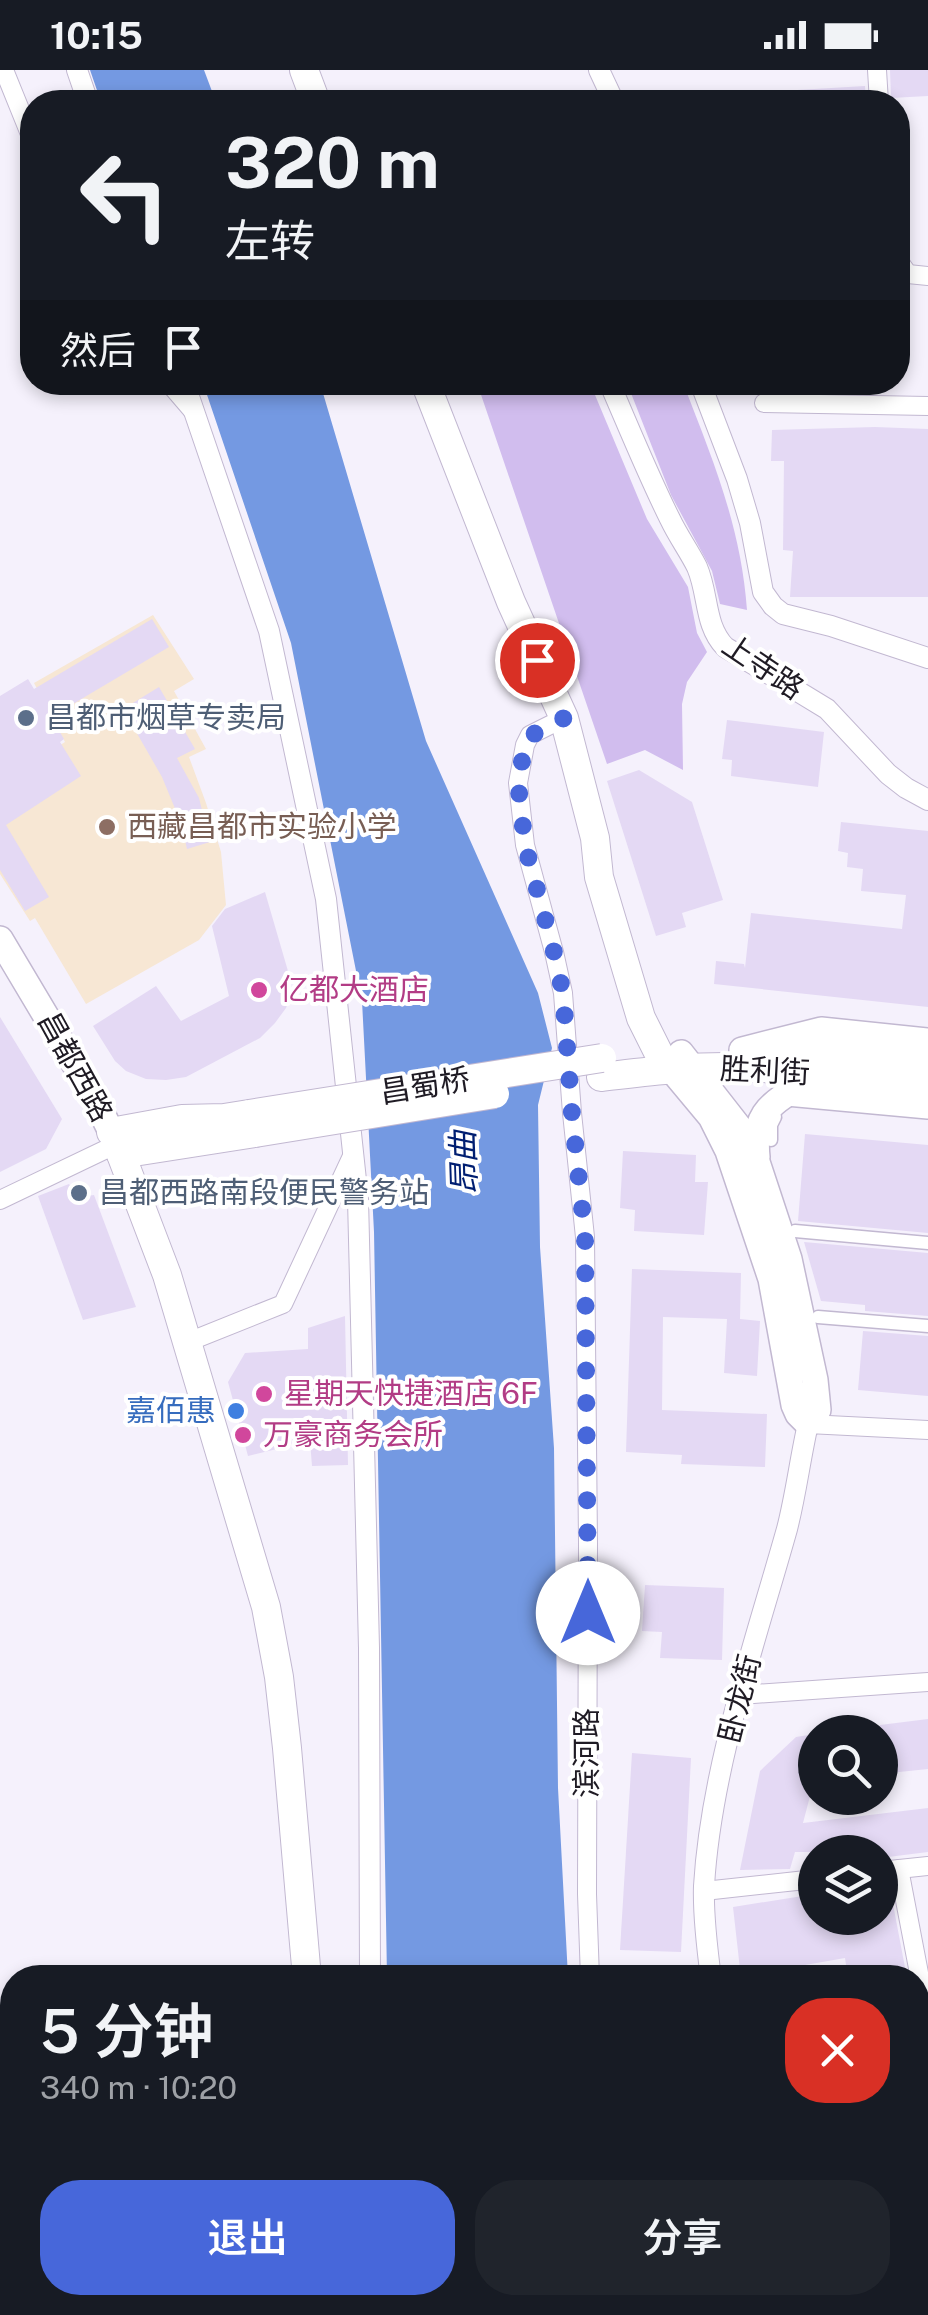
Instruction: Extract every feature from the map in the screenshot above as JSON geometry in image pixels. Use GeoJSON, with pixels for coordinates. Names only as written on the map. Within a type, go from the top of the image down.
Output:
{"type":"FeatureCollection","features":[{"type":"Feature","properties":{"kind":"main road"},"geometry":{"type":"LineString","coordinates":[[430,395],[511,602],[564,718],[595,838],[599,877],[641,1018],[676,1061],[711,1117],[734,1166],[771,1279],[794,1405],[808,1424]]}},
{"type":"Feature","properties":{"kind":"main road","name":"昌都西路"},"geometry":{"type":"LineString","coordinates":[[0,939],[93,1095],[116,1143]]}},
{"type":"Feature","properties":{"kind":"main road"},"geometry":{"type":"LineString","coordinates":[[742,1050],[821,1030],[928,1041]]}},
{"type":"Feature","properties":{"kind":"main road","name":"胜利街"},"geometry":{"type":"LineString","coordinates":[[601,1067],[676,1061],[742,1050],[831,1053],[928,1063]]}},
{"type":"Feature","properties":{"kind":"main road","name":"胜利街"},"geometry":{"type":"LineString","coordinates":[[676,1061],[928,1087]]}},
{"type":"Feature","properties":{"kind":"main road","name":"卧龙街"},"geometry":{"type":"LineString","coordinates":[[676,1061],[764,1151],[815,1380],[818,1410],[808,1424]]}},
{"type":"Feature","properties":{"kind":"main road","name":"昌蜀桥"},"geometry":{"type":"LineString","coordinates":[[116,1143],[182,1120],[224,1118],[252,1123],[601,1067]]}},
{"type":"Feature","properties":{"kind":"main road"},"geometry":{"type":"LineString","coordinates":[[764,1151],[756,1145],[759,1122],[767,1110],[788,1093],[821,1078],[838,1076]]}},
{"type":"Feature","properties":{"kind":"main road"},"geometry":{"type":"LineString","coordinates":[[788,1093],[928,1106]]}},
{"type":"Feature","properties":{"kind":"main road"},"geometry":{"type":"LineString","coordinates":[[116,1143],[161,1258],[266,1607],[279,1676],[306,1965]]}},
{"type":"Feature","properties":{"kind":"street"},"geometry":{"type":"LineString","coordinates":[[4,70],[20,109]]}},
{"type":"Feature","properties":{"kind":"street"},"geometry":{"type":"LineString","coordinates":[[179,395],[192,410]]}},
{"type":"Feature","properties":{"kind":"street"},"geometry":{"type":"LineString","coordinates":[[188,395],[268,631],[326,899],[358,1199],[368,1609],[370,1965]]}},
{"type":"Feature","properties":{"kind":"street","name":"上寺路"},"geometry":{"type":"LineString","coordinates":[[616,395],[670,518],[695,563],[716,638],[828,710],[888,774],[928,800]]}},
{"type":"Feature","properties":{"kind":"street"},"geometry":{"type":"LineString","coordinates":[[705,395],[737,479],[764,592],[773,606],[783,614],[928,658]]}},
{"type":"Feature","properties":{"kind":"street"},"geometry":{"type":"LineString","coordinates":[[764,403],[928,406]]}},
{"type":"Feature","properties":{"kind":"street","name":"滨河路"},"geometry":{"type":"LineString","coordinates":[[564,718],[530,736],[518,783],[525,845],[563,993],[585,1236],[590,1965]]}},
{"type":"Feature","properties":{"kind":"street"},"geometry":{"type":"LineString","coordinates":[[764,1151],[777,1114],[796,1105],[928,1117]]}},
{"type":"Feature","properties":{"kind":"street"},"geometry":{"type":"LineString","coordinates":[[2,1196],[116,1143]]}},
{"type":"Feature","properties":{"kind":"street"},"geometry":{"type":"LineString","coordinates":[[188,1342],[283,1304],[354,1154]]}},
{"type":"Feature","properties":{"kind":"street"},"geometry":{"type":"LineString","coordinates":[[796,1231],[928,1243]]}},
{"type":"Feature","properties":{"kind":"street"},"geometry":{"type":"LineString","coordinates":[[818,1317],[928,1326]]}},
{"type":"Feature","properties":{"kind":"street"},"geometry":{"type":"LineString","coordinates":[[808,1424],[928,1430]]}},
{"type":"Feature","properties":{"kind":"street","name":"卧龙街"},"geometry":{"type":"LineString","coordinates":[[711,1965],[704,1891],[718,1786],[788,1526],[808,1424]]}},
{"type":"Feature","properties":{"kind":"street"},"geometry":{"type":"LineString","coordinates":[[740,1694],[928,1682]]}},
{"type":"Feature","properties":{"kind":"street"},"geometry":{"type":"LineString","coordinates":[[918,1965],[900,1869],[928,1866]]}},
{"type":"Feature","properties":{"kind":"street"},"geometry":{"type":"LineString","coordinates":[[704,1891],[798,1881]]}},
{"type":"Feature","properties":{"kind":"shaded area"},"geometry":{"type":"Polygon","coordinates":[[[481,395],[595,395],[647,519],[688,587],[697,633],[707,652],[687,682],[682,704],[683,770],[645,750],[607,764],[481,395]]]}},
{"type":"Feature","properties":{"kind":"shaded area"},"geometry":{"type":"Polygon","coordinates":[[[632,395],[688,395],[732,522],[747,610],[720,604],[712,571],[671,495],[632,395]]]}},
{"type":"Feature","properties":{"kind":"shaded area","name":"西藏昌都市实验小学"},"geometry":{"type":"Polygon","coordinates":[[[153,615],[194,679],[174,691],[206,749],[189,757],[221,852],[226,905],[199,940],[86,1004],[35,918],[30,921],[0,874],[0,784],[65,742],[34,683],[153,615]]]}},
{"type":"Feature","properties":{"kind":"water"},"geometry":{"type":"Polygon","coordinates":[[[90,70],[204,70],[212,90],[97,90],[90,70]]]}},
{"type":"Feature","properties":{"kind":"water","name":"昂曲"},"geometry":{"type":"Polygon","coordinates":[[[207,395],[324,395],[426,741],[538,993],[552,1048],[538,1105],[540,1247],[554,1448],[558,1788],[567,1965],[387,1965],[374,1232],[362,1001],[291,643],[207,395]]]}},
{"type":"Feature","properties":{"kind":"building"},"geometry":{"type":"Polygon","coordinates":[[[890,70],[928,70],[928,96],[910,97],[910,90],[891,90],[890,70]]]}},
{"type":"Feature","properties":{"kind":"building"},"geometry":{"type":"Polygon","coordinates":[[[865,86],[865,90],[797,90],[865,86]]]}},
{"type":"Feature","properties":{"kind":"building"},"geometry":{"type":"Polygon","coordinates":[[[928,429],[928,597],[790,597],[793,551],[783,550],[784,461],[771,461],[772,430],[928,429]]]}},
{"type":"Feature","properties":{"kind":"building"},"geometry":{"type":"Polygon","coordinates":[[[152,619],[169,647],[51,717],[64,739],[60,742],[81,776],[6,825],[49,897],[25,911],[0,870],[0,696],[28,679],[34,689],[152,619]]]}},
{"type":"Feature","properties":{"kind":"building"},"geometry":{"type":"Polygon","coordinates":[[[159,687],[195,749],[177,758],[199,798],[210,842],[187,849],[162,777],[123,709],[159,687]]]}},
{"type":"Feature","properties":{"kind":"building"},"geometry":{"type":"Polygon","coordinates":[[[727,720],[824,732],[818,787],[731,776],[732,760],[722,759],[727,720]]]}},
{"type":"Feature","properties":{"kind":"building"},"geometry":{"type":"Polygon","coordinates":[[[639,770],[692,802],[723,900],[682,913],[686,927],[656,936],[607,781],[639,770]]]}},
{"type":"Feature","properties":{"kind":"building"},"geometry":{"type":"Polygon","coordinates":[[[841,822],[928,831],[928,1007],[714,984],[716,961],[744,964],[745,968],[751,913],[902,929],[906,895],[861,891],[863,869],[847,867],[848,853],[838,851],[841,822]]]}},
{"type":"Feature","properties":{"kind":"building","name":"亿都大酒店"},"geometry":{"type":"Polygon","coordinates":[[[265,892],[290,978],[291,994],[275,1023],[260,1038],[186,1077],[146,1079],[126,1071],[93,1026],[156,986],[181,1021],[229,996],[212,926],[225,909],[265,892]]]}},
{"type":"Feature","properties":{"kind":"building"},"geometry":{"type":"Polygon","coordinates":[[[0,1017],[62,1119],[46,1149],[0,1172],[0,1017]]]}},
{"type":"Feature","properties":{"kind":"building"},"geometry":{"type":"Polygon","coordinates":[[[805,1134],[928,1145],[928,1233],[798,1221],[805,1134]]]}},
{"type":"Feature","properties":{"kind":"building"},"geometry":{"type":"Polygon","coordinates":[[[623,1151],[696,1155],[695,1182],[708,1182],[704,1235],[634,1231],[635,1210],[620,1208],[623,1151]]]}},
{"type":"Feature","properties":{"kind":"building"},"geometry":{"type":"Polygon","coordinates":[[[69,1184],[86,1196],[94,1195],[136,1307],[83,1320],[38,1196],[69,1184]]]}},
{"type":"Feature","properties":{"kind":"building"},"geometry":{"type":"Polygon","coordinates":[[[804,1242],[928,1253],[928,1316],[865,1311],[865,1305],[821,1301],[804,1242]]]}},
{"type":"Feature","properties":{"kind":"building"},"geometry":{"type":"Polygon","coordinates":[[[632,1269],[741,1273],[740,1319],[760,1321],[757,1376],[724,1373],[727,1319],[663,1317],[662,1410],[767,1414],[765,1467],[681,1464],[682,1455],[626,1452],[632,1269]]]}},
{"type":"Feature","properties":{"kind":"building"},"geometry":{"type":"Polygon","coordinates":[[[345,1316],[348,1465],[312,1466],[310,1441],[248,1456],[228,1382],[245,1353],[308,1349],[308,1328],[345,1316]]]}},
{"type":"Feature","properties":{"kind":"building"},"geometry":{"type":"Polygon","coordinates":[[[863,1331],[928,1336],[928,1396],[858,1390],[863,1331]]]}},
{"type":"Feature","properties":{"kind":"building"},"geometry":{"type":"Polygon","coordinates":[[[645,1585],[724,1588],[722,1660],[660,1658],[662,1632],[642,1631],[645,1585]]]}},
{"type":"Feature","properties":{"kind":"building"},"geometry":{"type":"Polygon","coordinates":[[[928,1719],[928,1769],[898,1772],[898,1723],[928,1719]]]}},
{"type":"Feature","properties":{"kind":"building"},"geometry":{"type":"Polygon","coordinates":[[[796,1737],[798,1815],[805,1815],[803,1823],[898,1815],[898,1812],[928,1808],[928,1852],[898,1856],[898,1835],[798,1835],[798,1852],[790,1869],[740,1870],[760,1771],[796,1737]]]}},
{"type":"Feature","properties":{"kind":"building"},"geometry":{"type":"Polygon","coordinates":[[[632,1753],[691,1758],[681,1952],[620,1950],[632,1753]]]}},
{"type":"Feature","properties":{"kind":"building"},"geometry":{"type":"Polygon","coordinates":[[[798,1897],[798,1935],[898,1935],[898,1930],[905,1965],[846,1965],[845,1958],[805,1965],[740,1965],[733,1907],[798,1897]]]}},
{"type":"Feature","properties":{"kind":"place","name":"昌都市烟草专卖局"},"geometry":{"type":"Point","coordinates":[26,718]}},
{"type":"Feature","properties":{"kind":"place","name":"西藏昌都市实验小学"},"geometry":{"type":"Point","coordinates":[107,827]}},
{"type":"Feature","properties":{"kind":"place","name":"亿都大酒店"},"geometry":{"type":"Point","coordinates":[259,990]}},
{"type":"Feature","properties":{"kind":"place","name":"昌都西路南段便民警务站"},"geometry":{"type":"Point","coordinates":[79,1193]}},
{"type":"Feature","properties":{"kind":"place","name":"星期天快捷酒店 6F"},"geometry":{"type":"Point","coordinates":[264,1394]}},
{"type":"Feature","properties":{"kind":"place","name":"嘉佰惠"},"geometry":{"type":"Point","coordinates":[236,1411]}},
{"type":"Feature","properties":{"kind":"place","name":"万豪商务会所"},"geometry":{"type":"Point","coordinates":[243,1435]}},
{"type":"Feature","properties":{"kind":"route"},"geometry":{"type":"LineString","coordinates":[[537,660],[564,718],[530,736],[518,783],[525,845],[563,993],[585,1236],[588,1613]]}}]}
